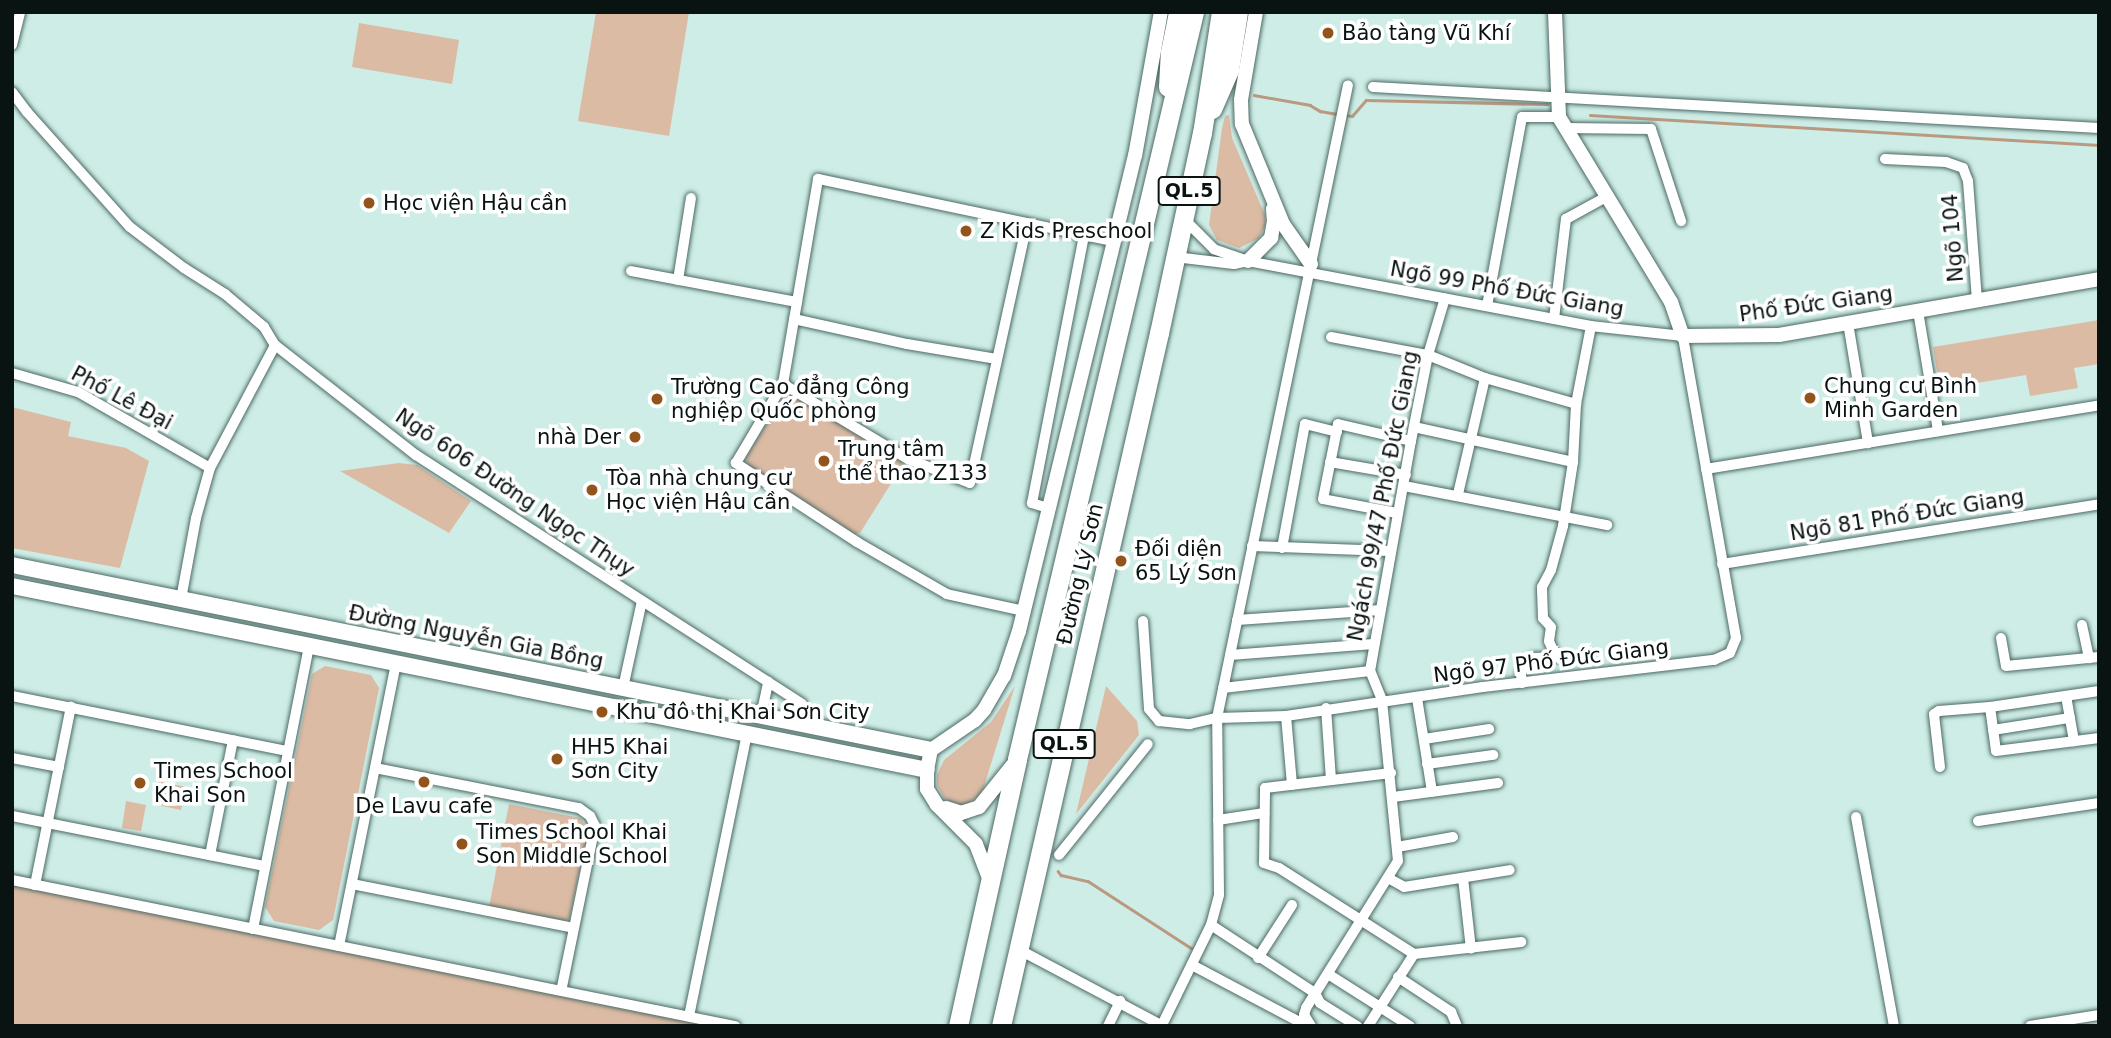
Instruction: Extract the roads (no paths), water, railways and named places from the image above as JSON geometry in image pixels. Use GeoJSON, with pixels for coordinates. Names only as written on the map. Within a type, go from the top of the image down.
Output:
{"type":"FeatureCollection","features":[{"type":"Feature","properties":{"kind":"highway","name":"Đường Lý Sơn"},"geometry":{"type":"LineString","coordinates":[[1166,128],[1170,52],[1178,12]]}},
{"type":"Feature","properties":{"kind":"highway","name":"Đường Lý Sơn"},"geometry":{"type":"LineString","coordinates":[[958,1026],[989,878],[1194,12]]}},
{"type":"Feature","properties":{"kind":"highway","name":"Đường Lý Sơn"},"geometry":{"type":"LineString","coordinates":[[1001,1026],[1016,948],[1202,133],[1221,12]]}},
{"type":"Feature","properties":{"kind":"highway","name":"Đường Lý Sơn"},"geometry":{"type":"LineString","coordinates":[[1202,133],[1229,70],[1238,12]]}},
{"type":"Feature","properties":{"kind":"main road","name":"Đường Nguyễn Gia Bồng"},"geometry":{"type":"LineString","coordinates":[[12,565],[931,750]]}},
{"type":"Feature","properties":{"kind":"main road","name":"Đường Nguyễn Gia Bồng"},"geometry":{"type":"LineString","coordinates":[[12,586],[926,770]]}},
{"type":"Feature","properties":{"kind":"main road"},"geometry":{"type":"LineString","coordinates":[[309,646],[313,626]]}},
{"type":"Feature","properties":{"kind":"main road"},"geometry":{"type":"LineString","coordinates":[[396,663],[400,643]]}},
{"type":"Feature","properties":{"kind":"main road"},"geometry":{"type":"LineString","coordinates":[[747,734],[761,716]]}},
{"type":"Feature","properties":{"kind":"street"},"geometry":{"type":"LineString","coordinates":[[12,45],[20,12]]}},
{"type":"Feature","properties":{"kind":"street"},"geometry":{"type":"LineString","coordinates":[[989,878],[976,844],[937,805],[927,789],[926,770],[931,750],[985,710],[1009,662],[1024,611],[1135,156],[1161,12]]}},
{"type":"Feature","properties":{"kind":"street"},"geometry":{"type":"LineString","coordinates":[[1256,12],[1241,113],[1244,133],[1283,224],[1310,268]]}},
{"type":"Feature","properties":{"kind":"street"},"geometry":{"type":"LineString","coordinates":[[1555,12],[1556,97],[1562,122],[1671,302],[1683,336]]}},
{"type":"Feature","properties":{"kind":"street"},"geometry":{"type":"LineString","coordinates":[[1016,948],[1163,1026],[1211,925],[1219,895],[1217,718],[1348,85]]}},
{"type":"Feature","properties":{"kind":"street"},"geometry":{"type":"LineString","coordinates":[[1373,87],[2099,128]]}},
{"type":"Feature","properties":{"kind":"street","name":"Ngõ 606 Đường Ngọc Thụy"},"geometry":{"type":"LineString","coordinates":[[12,92],[131,227],[184,268],[225,294],[264,327],[275,345],[424,461],[802,704]]}},
{"type":"Feature","properties":{"kind":"street"},"geometry":{"type":"LineString","coordinates":[[1488,306],[1522,117],[1651,129],[1681,221]]}},
{"type":"Feature","properties":{"kind":"street","name":"Ngõ 104"},"geometry":{"type":"LineString","coordinates":[[1885,159],[1946,162],[1958,164],[1965,172],[1977,300]]}},
{"type":"Feature","properties":{"kind":"street"},"geometry":{"type":"LineString","coordinates":[[1175,257],[1234,264],[1248,261],[1268,243],[1273,232],[1274,212],[1261,174]]}},
{"type":"Feature","properties":{"kind":"street"},"geometry":{"type":"LineString","coordinates":[[1024,611],[947,594],[857,541],[736,463],[783,384],[818,179],[1113,241]]}},
{"type":"Feature","properties":{"kind":"street"},"geometry":{"type":"LineString","coordinates":[[1554,319],[1566,219],[1606,197]]}},
{"type":"Feature","properties":{"kind":"street"},"geometry":{"type":"LineString","coordinates":[[678,280],[691,198]]}},
{"type":"Feature","properties":{"kind":"street"},"geometry":{"type":"LineString","coordinates":[[1183,218],[1214,249],[1248,261]]}},
{"type":"Feature","properties":{"kind":"street"},"geometry":{"type":"LineString","coordinates":[[783,384],[908,459],[970,483],[1027,224]]}},
{"type":"Feature","properties":{"kind":"street"},"geometry":{"type":"LineString","coordinates":[[1048,509],[1032,503],[1084,236]]}},
{"type":"Feature","properties":{"kind":"street","name":"Ngõ 99 Phố Đức Giang"},"geometry":{"type":"LineString","coordinates":[[1248,261],[1310,268],[1325,275],[1591,326],[1683,336]]}},
{"type":"Feature","properties":{"kind":"street"},"geometry":{"type":"LineString","coordinates":[[631,271],[797,302]]}},
{"type":"Feature","properties":{"kind":"street","name":"Phố Đức Giang"},"geometry":{"type":"LineString","coordinates":[[1683,336],[1779,335],[2099,279]]}},
{"type":"Feature","properties":{"kind":"street","name":"Ngách 99/47 Phố Đức Giang"},"geometry":{"type":"LineString","coordinates":[[1397,847],[1382,700],[1370,671],[1389,551],[1428,355],[1445,298]]}},
{"type":"Feature","properties":{"kind":"street"},"geometry":{"type":"LineString","coordinates":[[1918,311],[1938,431]]}},
{"type":"Feature","properties":{"kind":"street"},"geometry":{"type":"LineString","coordinates":[[794,318],[906,344],[997,359]]}},
{"type":"Feature","properties":{"kind":"street"},"geometry":{"type":"LineString","coordinates":[[1848,323],[1868,443]]}},
{"type":"Feature","properties":{"kind":"street"},"geometry":{"type":"LineString","coordinates":[[1522,683],[1521,674],[1525,664],[1533,658],[1556,657],[1549,641],[1551,627],[1543,618],[1542,587],[1552,570],[1564,517],[1573,462],[1576,404],[1591,326]]}},
{"type":"Feature","properties":{"kind":"street","name":"Ngõ 97 Phố Đức Giang"},"geometry":{"type":"LineString","coordinates":[[1143,621],[1149,709],[1159,721],[1190,724],[1217,718],[1286,716],[1382,700],[1417,698],[1714,660],[1730,653],[1736,638],[1683,336]]}},
{"type":"Feature","properties":{"kind":"street"},"geometry":{"type":"LineString","coordinates":[[1332,337],[1428,355],[1485,378],[1576,404]]}},
{"type":"Feature","properties":{"kind":"street"},"geometry":{"type":"LineString","coordinates":[[181,599],[199,505],[210,468],[275,345]]}},
{"type":"Feature","properties":{"kind":"street","name":"Phố Lê Đại"},"geometry":{"type":"LineString","coordinates":[[12,373],[78,392],[210,468]]}},
{"type":"Feature","properties":{"kind":"street"},"geometry":{"type":"LineString","coordinates":[[1458,494],[1485,378]]}},
{"type":"Feature","properties":{"kind":"street"},"geometry":{"type":"LineString","coordinates":[[1706,469],[2099,405]]}},
{"type":"Feature","properties":{"kind":"street"},"geometry":{"type":"LineString","coordinates":[[1282,548],[1305,424],[1411,441]]}},
{"type":"Feature","properties":{"kind":"street"},"geometry":{"type":"LineString","coordinates":[[1414,427],[1573,462]]}},
{"type":"Feature","properties":{"kind":"street"},"geometry":{"type":"LineString","coordinates":[[1337,428],[1323,499],[1397,513]]}},
{"type":"Feature","properties":{"kind":"street"},"geometry":{"type":"LineString","coordinates":[[1330,463],[1458,494],[1607,525]]}},
{"type":"Feature","properties":{"kind":"street","name":"Ngõ 81 Phố Đức Giang"},"geometry":{"type":"LineString","coordinates":[[1722,564],[2099,504]]}},
{"type":"Feature","properties":{"kind":"street"},"geometry":{"type":"LineString","coordinates":[[1252,546],[1389,551]]}},
{"type":"Feature","properties":{"kind":"street"},"geometry":{"type":"LineString","coordinates":[[624,688],[642,601]]}},
{"type":"Feature","properties":{"kind":"street"},"geometry":{"type":"LineString","coordinates":[[1237,620],[1381,610]]}},
{"type":"Feature","properties":{"kind":"street"},"geometry":{"type":"LineString","coordinates":[[2001,638],[2006,666],[2094,657],[2082,625]]}},
{"type":"Feature","properties":{"kind":"street"},"geometry":{"type":"LineString","coordinates":[[1230,655],[1374,644]]}},
{"type":"Feature","properties":{"kind":"street"},"geometry":{"type":"LineString","coordinates":[[253,929],[309,646]]}},
{"type":"Feature","properties":{"kind":"street"},"geometry":{"type":"LineString","coordinates":[[340,946],[396,663]]}},
{"type":"Feature","properties":{"kind":"street"},"geometry":{"type":"LineString","coordinates":[[1223,688],[1370,671]]}},
{"type":"Feature","properties":{"kind":"street"},"geometry":{"type":"LineString","coordinates":[[761,716],[768,682]]}},
{"type":"Feature","properties":{"kind":"street"},"geometry":{"type":"LineString","coordinates":[[1940,767],[1934,714],[1939,711],[1990,707],[2099,691]]}},
{"type":"Feature","properties":{"kind":"street"},"geometry":{"type":"LineString","coordinates":[[12,696],[288,751]]}},
{"type":"Feature","properties":{"kind":"street"},"geometry":{"type":"LineString","coordinates":[[2066,696],[2074,741]]}},
{"type":"Feature","properties":{"kind":"street"},"geometry":{"type":"LineString","coordinates":[[1417,698],[1432,792]]}},
{"type":"Feature","properties":{"kind":"street"},"geometry":{"type":"LineString","coordinates":[[35,885],[71,707]]}},
{"type":"Feature","properties":{"kind":"street"},"geometry":{"type":"LineString","coordinates":[[1990,707],[1996,751],[2099,738]]}},
{"type":"Feature","properties":{"kind":"street"},"geometry":{"type":"LineString","coordinates":[[1326,709],[1331,780]]}},
{"type":"Feature","properties":{"kind":"street"},"geometry":{"type":"LineString","coordinates":[[1286,716],[1292,785]]}},
{"type":"Feature","properties":{"kind":"street"},"geometry":{"type":"LineString","coordinates":[[1993,730],[2070,718]]}},
{"type":"Feature","properties":{"kind":"street"},"geometry":{"type":"LineString","coordinates":[[1424,739],[1489,729]]}},
{"type":"Feature","properties":{"kind":"street"},"geometry":{"type":"LineString","coordinates":[[689,1016],[747,734]]}},
{"type":"Feature","properties":{"kind":"street"},"geometry":{"type":"LineString","coordinates":[[210,855],[233,740]]}},
{"type":"Feature","properties":{"kind":"street"},"geometry":{"type":"LineString","coordinates":[[1059,855],[1148,744]]}},
{"type":"Feature","properties":{"kind":"street"},"geometry":{"type":"LineString","coordinates":[[1427,764],[1493,755]]}},
{"type":"Feature","properties":{"kind":"street"},"geometry":{"type":"LineString","coordinates":[[12,758],[59,767]]}},
{"type":"Feature","properties":{"kind":"street","name":"Đường Lý Sơn"},"geometry":{"type":"LineString","coordinates":[[937,805],[961,813],[979,807],[1017,759]]}},
{"type":"Feature","properties":{"kind":"street"},"geometry":{"type":"LineString","coordinates":[[375,768],[585,811],[595,826],[562,991]]}},
{"type":"Feature","properties":{"kind":"street"},"geometry":{"type":"LineString","coordinates":[[1391,773],[1265,788],[1264,863],[1279,868],[1413,954],[1521,942]]}},
{"type":"Feature","properties":{"kind":"street"},"geometry":{"type":"LineString","coordinates":[[1393,797],[1497,783]]}},
{"type":"Feature","properties":{"kind":"street"},"geometry":{"type":"LineString","coordinates":[[1978,821],[2099,803]]}},
{"type":"Feature","properties":{"kind":"street"},"geometry":{"type":"LineString","coordinates":[[1218,820],[1264,813]]}},
{"type":"Feature","properties":{"kind":"street"},"geometry":{"type":"LineString","coordinates":[[12,816],[265,866]]}},
{"type":"Feature","properties":{"kind":"street"},"geometry":{"type":"LineString","coordinates":[[1856,817],[1894,1026]]}},
{"type":"Feature","properties":{"kind":"street"},"geometry":{"type":"LineString","coordinates":[[1309,1026],[1304,1015],[1398,861],[1397,847],[1453,837]]}},
{"type":"Feature","properties":{"kind":"street"},"geometry":{"type":"LineString","coordinates":[[1388,878],[1404,887],[1510,870]]}},
{"type":"Feature","properties":{"kind":"street"},"geometry":{"type":"LineString","coordinates":[[1463,878],[1471,949]]}},
{"type":"Feature","properties":{"kind":"street"},"geometry":{"type":"LineString","coordinates":[[12,880],[735,1026]]}},
{"type":"Feature","properties":{"kind":"street"},"geometry":{"type":"LineString","coordinates":[[352,884],[574,928]]}},
{"type":"Feature","properties":{"kind":"street"},"geometry":{"type":"LineString","coordinates":[[1258,958],[1292,905]]}},
{"type":"Feature","properties":{"kind":"street"},"geometry":{"type":"LineString","coordinates":[[1211,925],[1315,993],[1320,1003],[1357,1026]]}},
{"type":"Feature","properties":{"kind":"street"},"geometry":{"type":"LineString","coordinates":[[1368,1026],[1413,954]]}},
{"type":"Feature","properties":{"kind":"street"},"geometry":{"type":"LineString","coordinates":[[1192,965],[1309,1026]]}},
{"type":"Feature","properties":{"kind":"street"},"geometry":{"type":"LineString","coordinates":[[1328,974],[1410,1026]]}},
{"type":"Feature","properties":{"kind":"street"},"geometry":{"type":"LineString","coordinates":[[1398,977],[1451,1012],[1457,1026]]}},
{"type":"Feature","properties":{"kind":"street"},"geometry":{"type":"LineString","coordinates":[[1108,1026],[1119,1002]]}},
{"type":"Feature","properties":{"kind":"street"},"geometry":{"type":"LineString","coordinates":[[2030,1026],[2099,1015]]}},
{"type":"Feature","properties":{"kind":"waterway"},"geometry":{"type":"LineString","coordinates":[[1254,95],[1310,105],[1320,111],[1337,114]]}},
{"type":"Feature","properties":{"kind":"waterway"},"geometry":{"type":"LineString","coordinates":[[1344,115],[1352,116],[1366,100],[1547,104]]}},
{"type":"Feature","properties":{"kind":"waterway"},"geometry":{"type":"LineString","coordinates":[[1590,115],[2099,145]]}},
{"type":"Feature","properties":{"kind":"waterway"},"geometry":{"type":"LineString","coordinates":[[1058,871],[1061,875],[1088,881],[1191,948]]}},
{"type":"Feature","properties":{"kind":"place","name":"Bảo tàng Vũ Khí"},"geometry":{"type":"Point","coordinates":[1328,33]}},
{"type":"Feature","properties":{"kind":"place","name":"Học viện Hậu cần"},"geometry":{"type":"Point","coordinates":[369,203]}},
{"type":"Feature","properties":{"kind":"place","name":"Z Kids Preschool"},"geometry":{"type":"Point","coordinates":[966,231]}},
{"type":"Feature","properties":{"kind":"place","name":"Chung cư Bình Minh Garden"},"geometry":{"type":"Point","coordinates":[1810,398]}},
{"type":"Feature","properties":{"kind":"place","name":"Trường Cao đẳng Công nghiệp Quốc phòng"},"geometry":{"type":"Point","coordinates":[657,399]}},
{"type":"Feature","properties":{"kind":"place","name":"nhà Der"},"geometry":{"type":"Point","coordinates":[635,437]}},
{"type":"Feature","properties":{"kind":"place","name":"Trung tâm thể thao Z133"},"geometry":{"type":"Point","coordinates":[824,461]}},
{"type":"Feature","properties":{"kind":"place","name":"Tòa nhà chung cư Học viện Hậu cần"},"geometry":{"type":"Point","coordinates":[592,490]}},
{"type":"Feature","properties":{"kind":"place","name":"Đối diện 65 Lý Sơn"},"geometry":{"type":"Point","coordinates":[1121,561]}},
{"type":"Feature","properties":{"kind":"place","name":"Khu đô thị Khai Sơn City"},"geometry":{"type":"Point","coordinates":[602,712]}},
{"type":"Feature","properties":{"kind":"place","name":"HH5 Khai Sơn City"},"geometry":{"type":"Point","coordinates":[557,759]}},
{"type":"Feature","properties":{"kind":"place","name":"De Lavu cafe"},"geometry":{"type":"Point","coordinates":[424,782]}},
{"type":"Feature","properties":{"kind":"place","name":"Times School Khai Son"},"geometry":{"type":"Point","coordinates":[140,783]}},
{"type":"Feature","properties":{"kind":"place","name":"Times School Khai Son Middle School"},"geometry":{"type":"Point","coordinates":[462,844]}}]}
